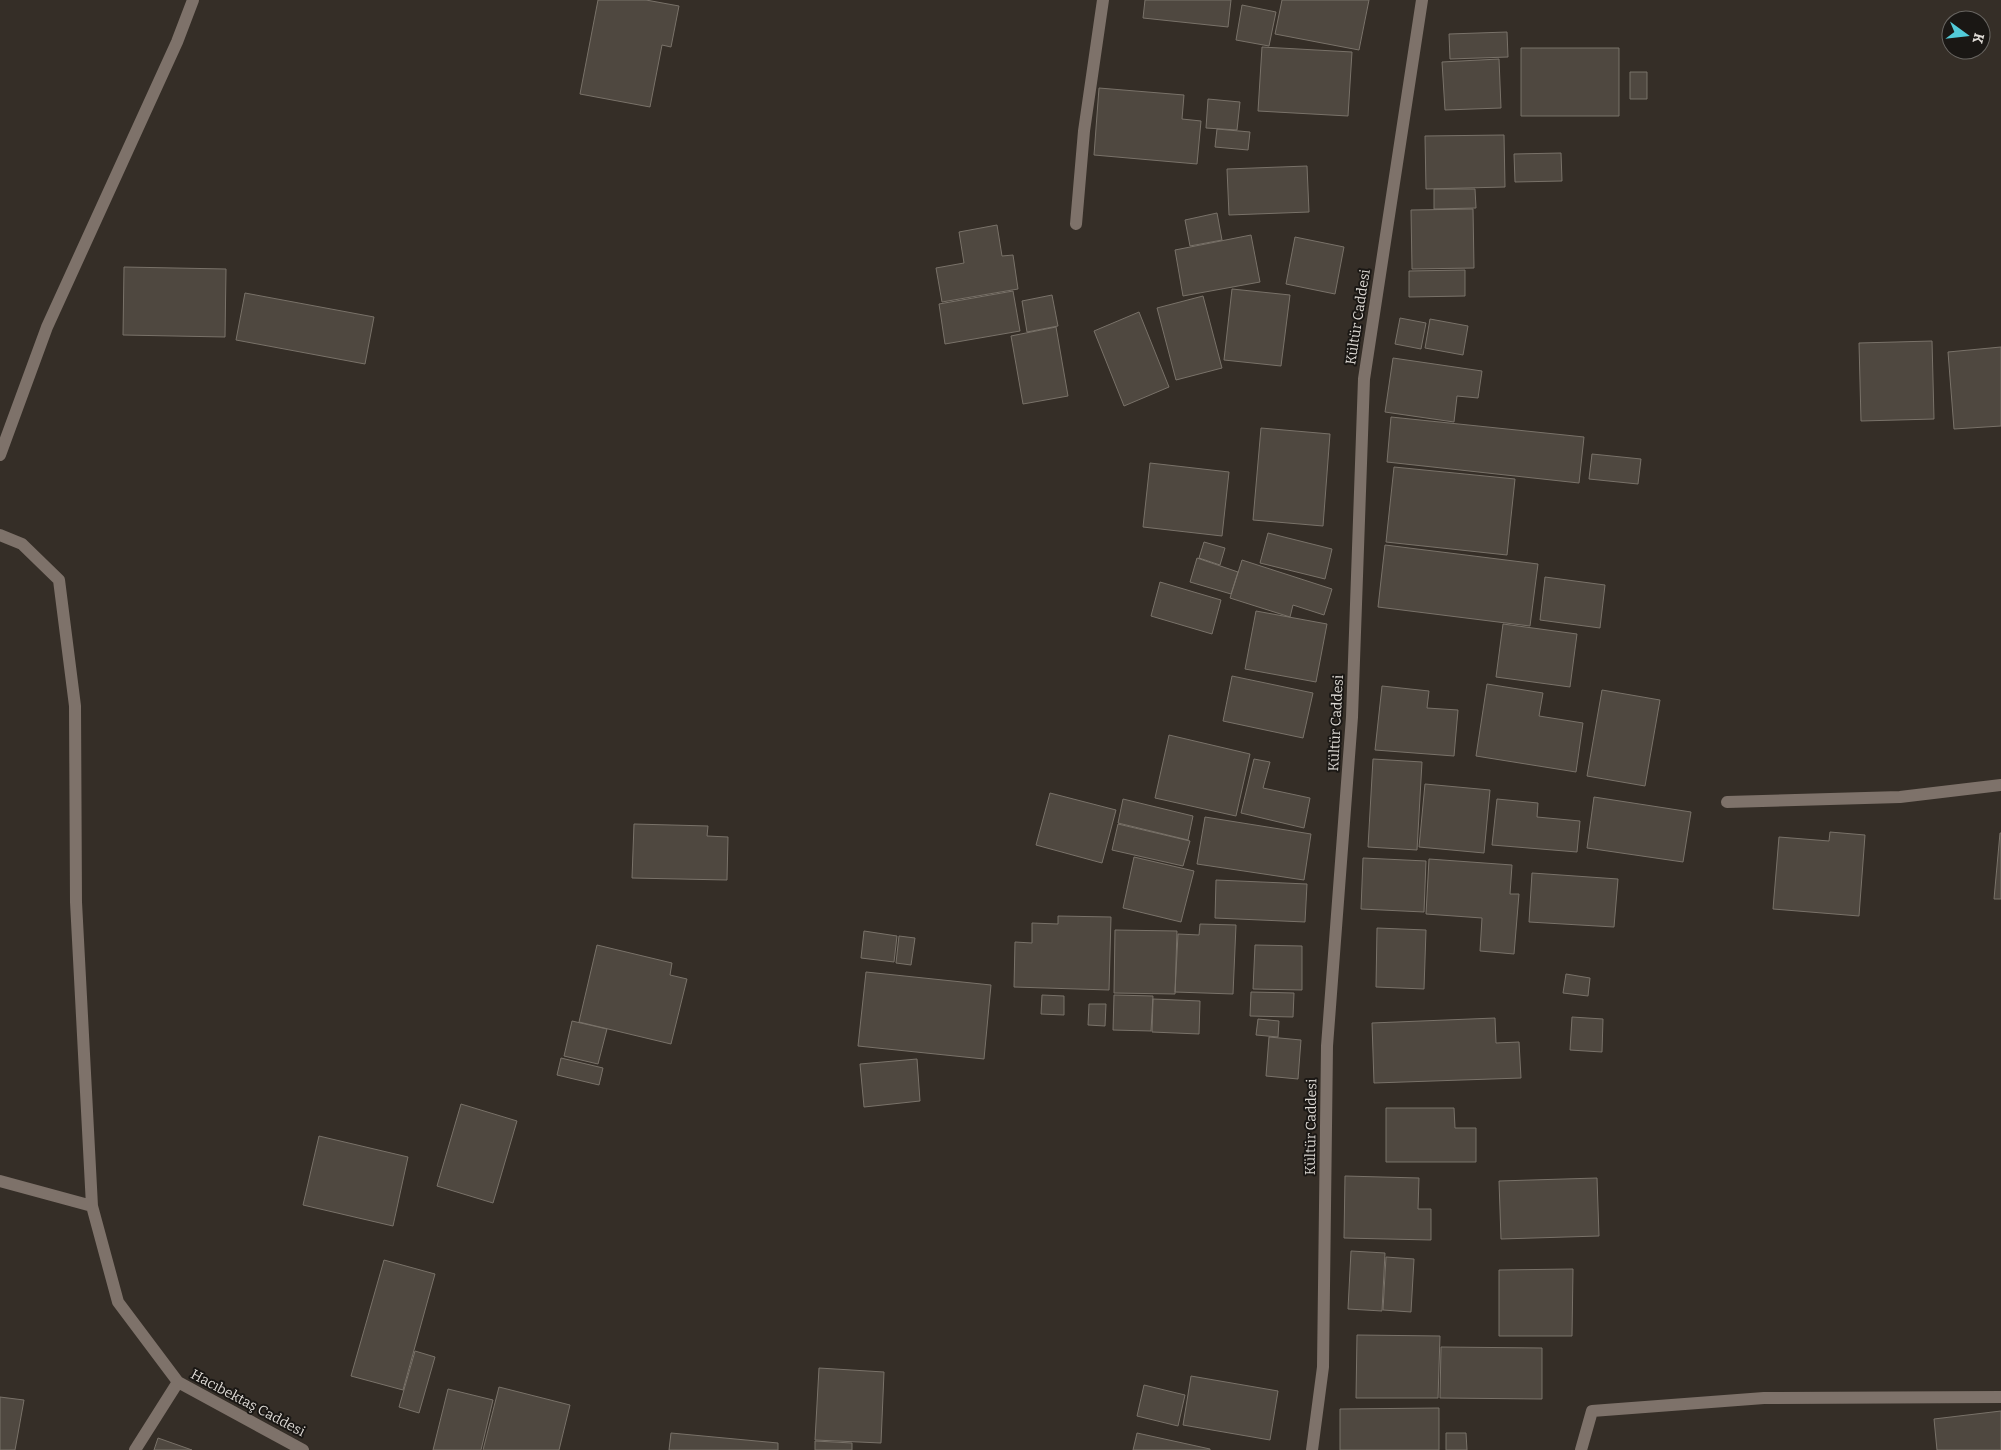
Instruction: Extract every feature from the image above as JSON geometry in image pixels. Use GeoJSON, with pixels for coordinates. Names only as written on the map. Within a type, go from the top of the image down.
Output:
{"type":"FeatureCollection","features":[{"type":"Feature","properties":{"kind":"street"},"geometry":{"type":"LineString","coordinates":[[0,455],[47,327],[172,51],[193,0]]}},
{"type":"Feature","properties":{"kind":"street"},"geometry":{"type":"LineString","coordinates":[[1076,224],[1084,131],[1103,0]]}},
{"type":"Feature","properties":{"kind":"street","name":"Kültür Caddesi"},"geometry":{"type":"LineString","coordinates":[[1312,1450],[1324,1366],[1327,1046],[1352,717],[1364,379],[1422,0]]}},
{"type":"Feature","properties":{"kind":"street"},"geometry":{"type":"LineString","coordinates":[[0,535],[22,544],[59,580],[75,706],[76,902],[92,1206],[118,1302],[178,1382],[135,1450]]}},
{"type":"Feature","properties":{"kind":"street"},"geometry":{"type":"LineString","coordinates":[[1727,802],[1900,797],[2001,785]]}},
{"type":"Feature","properties":{"kind":"street"},"geometry":{"type":"LineString","coordinates":[[0,1181],[92,1206]]}},
{"type":"Feature","properties":{"kind":"street","name":"Hacıbektaş Caddesi"},"geometry":{"type":"LineString","coordinates":[[178,1382],[303,1450]]}},
{"type":"Feature","properties":{"kind":"street"},"geometry":{"type":"LineString","coordinates":[[1581,1450],[1592,1411],[1764,1398],[2001,1397]]}},
{"type":"Feature","properties":{"kind":"building"},"geometry":{"type":"Polygon","coordinates":[[[598,0],[646,0],[679,6],[671,47],[662,45],[650,107],[580,94],[598,0]]]}},
{"type":"Feature","properties":{"kind":"building"},"geometry":{"type":"Polygon","coordinates":[[[1145,0],[1231,0],[1228,27],[1143,18],[1145,0]]]}},
{"type":"Feature","properties":{"kind":"building"},"geometry":{"type":"Polygon","coordinates":[[[1282,0],[1369,0],[1359,50],[1275,34],[1282,0]]]}},
{"type":"Feature","properties":{"kind":"building"},"geometry":{"type":"Polygon","coordinates":[[[1242,5],[1276,12],[1269,46],[1236,40],[1242,5]]]}},
{"type":"Feature","properties":{"kind":"building"},"geometry":{"type":"Polygon","coordinates":[[[1507,32],[1508,57],[1450,59],[1449,34],[1507,32]]]}},
{"type":"Feature","properties":{"kind":"building"},"geometry":{"type":"Polygon","coordinates":[[[1262,47],[1352,52],[1348,116],[1258,111],[1262,47]]]}},
{"type":"Feature","properties":{"kind":"building"},"geometry":{"type":"Polygon","coordinates":[[[1521,48],[1619,48],[1619,116],[1521,116],[1521,48]]]}},
{"type":"Feature","properties":{"kind":"building"},"geometry":{"type":"Polygon","coordinates":[[[1499,59],[1501,108],[1445,110],[1442,62],[1499,59]]]}},
{"type":"Feature","properties":{"kind":"building"},"geometry":{"type":"Polygon","coordinates":[[[1630,72],[1647,72],[1647,99],[1630,99],[1630,72]]]}},
{"type":"Feature","properties":{"kind":"building"},"geometry":{"type":"Polygon","coordinates":[[[1099,88],[1184,95],[1182,119],[1201,121],[1197,164],[1094,155],[1099,88]]]}},
{"type":"Feature","properties":{"kind":"building"},"geometry":{"type":"Polygon","coordinates":[[[1208,99],[1240,102],[1237,130],[1206,128],[1208,99]]]}},
{"type":"Feature","properties":{"kind":"building"},"geometry":{"type":"Polygon","coordinates":[[[1217,129],[1250,132],[1248,150],[1215,147],[1217,129]]]}},
{"type":"Feature","properties":{"kind":"building"},"geometry":{"type":"Polygon","coordinates":[[[1504,135],[1505,187],[1426,189],[1425,136],[1504,135]]]}},
{"type":"Feature","properties":{"kind":"building"},"geometry":{"type":"Polygon","coordinates":[[[1561,153],[1562,181],[1515,182],[1514,154],[1561,153]]]}},
{"type":"Feature","properties":{"kind":"building"},"geometry":{"type":"Polygon","coordinates":[[[1307,166],[1309,212],[1229,215],[1227,169],[1307,166]]]}},
{"type":"Feature","properties":{"kind":"building"},"geometry":{"type":"Polygon","coordinates":[[[1434,189],[1475,189],[1476,208],[1434,209],[1434,189]]]}},
{"type":"Feature","properties":{"kind":"building"},"geometry":{"type":"Polygon","coordinates":[[[1473,209],[1474,268],[1412,269],[1411,210],[1473,209]]]}},
{"type":"Feature","properties":{"kind":"building"},"geometry":{"type":"Polygon","coordinates":[[[1217,213],[1222,240],[1190,246],[1185,220],[1217,213]]]}},
{"type":"Feature","properties":{"kind":"building"},"geometry":{"type":"Polygon","coordinates":[[[997,225],[1002,256],[1013,255],[1018,289],[942,302],[936,268],[964,263],[959,232],[997,225]]]}},
{"type":"Feature","properties":{"kind":"building"},"geometry":{"type":"Polygon","coordinates":[[[1251,235],[1260,282],[1183,296],[1175,250],[1251,235]]]}},
{"type":"Feature","properties":{"kind":"building"},"geometry":{"type":"Polygon","coordinates":[[[1295,237],[1344,247],[1335,294],[1286,284],[1295,237]]]}},
{"type":"Feature","properties":{"kind":"building"},"geometry":{"type":"Polygon","coordinates":[[[124,267],[226,269],[225,337],[123,335],[124,267]]]}},
{"type":"Feature","properties":{"kind":"building"},"geometry":{"type":"Polygon","coordinates":[[[1465,270],[1465,296],[1409,297],[1409,271],[1465,270]]]}},
{"type":"Feature","properties":{"kind":"building"},"geometry":{"type":"Polygon","coordinates":[[[1232,289],[1290,295],[1281,366],[1224,360],[1232,289]]]}},
{"type":"Feature","properties":{"kind":"building"},"geometry":{"type":"Polygon","coordinates":[[[1013,291],[1020,331],[945,344],[939,304],[1013,291]]]}},
{"type":"Feature","properties":{"kind":"building"},"geometry":{"type":"Polygon","coordinates":[[[245,293],[374,317],[365,364],[236,340],[245,293]]]}},
{"type":"Feature","properties":{"kind":"building"},"geometry":{"type":"Polygon","coordinates":[[[1052,295],[1058,326],[1027,332],[1022,301],[1052,295]]]}},
{"type":"Feature","properties":{"kind":"building"},"geometry":{"type":"Polygon","coordinates":[[[1203,296],[1222,368],[1176,380],[1157,308],[1203,296]]]}},
{"type":"Feature","properties":{"kind":"building"},"geometry":{"type":"Polygon","coordinates":[[[1139,312],[1169,387],[1124,406],[1094,331],[1139,312]]]}},
{"type":"Feature","properties":{"kind":"building"},"geometry":{"type":"Polygon","coordinates":[[[1400,318],[1426,323],[1421,349],[1395,344],[1400,318]]]}},
{"type":"Feature","properties":{"kind":"building"},"geometry":{"type":"Polygon","coordinates":[[[1430,319],[1468,326],[1463,355],[1425,348],[1430,319]]]}},
{"type":"Feature","properties":{"kind":"building"},"geometry":{"type":"Polygon","coordinates":[[[1056,327],[1068,396],[1023,404],[1011,336],[1056,327]]]}},
{"type":"Feature","properties":{"kind":"building"},"geometry":{"type":"Polygon","coordinates":[[[1932,341],[1934,419],[1861,421],[1859,343],[1932,341]]]}},
{"type":"Feature","properties":{"kind":"building"},"geometry":{"type":"Polygon","coordinates":[[[2001,347],[2001,426],[1954,429],[1948,352],[2001,347]]]}},
{"type":"Feature","properties":{"kind":"building"},"geometry":{"type":"Polygon","coordinates":[[[1393,358],[1482,371],[1478,398],[1457,396],[1454,422],[1385,412],[1393,358]]]}},
{"type":"Feature","properties":{"kind":"building"},"geometry":{"type":"Polygon","coordinates":[[[1391,417],[1584,437],[1579,483],[1387,462],[1391,417]]]}},
{"type":"Feature","properties":{"kind":"building"},"geometry":{"type":"Polygon","coordinates":[[[1261,428],[1330,434],[1323,526],[1253,520],[1261,428]]]}},
{"type":"Feature","properties":{"kind":"building"},"geometry":{"type":"Polygon","coordinates":[[[1592,454],[1641,459],[1638,484],[1589,479],[1592,454]]]}},
{"type":"Feature","properties":{"kind":"building"},"geometry":{"type":"Polygon","coordinates":[[[1150,463],[1229,472],[1222,536],[1143,527],[1150,463]]]}},
{"type":"Feature","properties":{"kind":"building"},"geometry":{"type":"Polygon","coordinates":[[[1394,467],[1515,479],[1507,555],[1386,542],[1394,467]]]}},
{"type":"Feature","properties":{"kind":"building"},"geometry":{"type":"Polygon","coordinates":[[[1268,533],[1332,549],[1325,579],[1260,563],[1268,533]]]}},
{"type":"Feature","properties":{"kind":"building"},"geometry":{"type":"Polygon","coordinates":[[[1204,542],[1225,548],[1220,565],[1199,558],[1204,542]]]}},
{"type":"Feature","properties":{"kind":"building"},"geometry":{"type":"Polygon","coordinates":[[[1385,545],[1538,564],[1530,626],[1378,607],[1385,545]]]}},
{"type":"Feature","properties":{"kind":"building"},"geometry":{"type":"Polygon","coordinates":[[[1197,558],[1238,572],[1231,594],[1190,582],[1197,558]]]}},
{"type":"Feature","properties":{"kind":"building"},"geometry":{"type":"Polygon","coordinates":[[[1242,560],[1332,589],[1324,615],[1293,605],[1290,617],[1230,598],[1242,560]]]}},
{"type":"Feature","properties":{"kind":"building"},"geometry":{"type":"Polygon","coordinates":[[[1545,577],[1605,585],[1600,628],[1540,620],[1545,577]]]}},
{"type":"Feature","properties":{"kind":"building"},"geometry":{"type":"Polygon","coordinates":[[[1160,582],[1221,600],[1212,634],[1151,616],[1160,582]]]}},
{"type":"Feature","properties":{"kind":"building"},"geometry":{"type":"Polygon","coordinates":[[[1256,611],[1327,624],[1316,682],[1245,669],[1256,611]]]}},
{"type":"Feature","properties":{"kind":"building"},"geometry":{"type":"Polygon","coordinates":[[[1503,624],[1577,634],[1570,687],[1496,677],[1503,624]]]}},
{"type":"Feature","properties":{"kind":"building"},"geometry":{"type":"Polygon","coordinates":[[[1232,676],[1313,693],[1303,738],[1223,721],[1232,676]]]}},
{"type":"Feature","properties":{"kind":"building"},"geometry":{"type":"Polygon","coordinates":[[[1487,684],[1543,693],[1539,716],[1583,723],[1576,772],[1476,756],[1487,684]]]}},
{"type":"Feature","properties":{"kind":"building"},"geometry":{"type":"Polygon","coordinates":[[[1382,686],[1429,691],[1427,708],[1458,710],[1454,756],[1375,750],[1382,686]]]}},
{"type":"Feature","properties":{"kind":"building"},"geometry":{"type":"Polygon","coordinates":[[[1602,690],[1660,700],[1645,786],[1587,776],[1602,690]]]}},
{"type":"Feature","properties":{"kind":"building"},"geometry":{"type":"Polygon","coordinates":[[[1169,735],[1250,754],[1236,816],[1155,798],[1169,735]]]}},
{"type":"Feature","properties":{"kind":"building"},"geometry":{"type":"Polygon","coordinates":[[[1254,759],[1270,762],[1263,788],[1310,798],[1304,828],[1241,813],[1254,759]]]}},
{"type":"Feature","properties":{"kind":"building"},"geometry":{"type":"Polygon","coordinates":[[[1373,759],[1422,762],[1417,850],[1368,847],[1373,759]]]}},
{"type":"Feature","properties":{"kind":"building"},"geometry":{"type":"Polygon","coordinates":[[[1425,784],[1490,790],[1484,853],[1419,847],[1425,784]]]}},
{"type":"Feature","properties":{"kind":"building"},"geometry":{"type":"Polygon","coordinates":[[[1050,793],[1116,810],[1102,863],[1036,845],[1050,793]]]}},
{"type":"Feature","properties":{"kind":"building"},"geometry":{"type":"Polygon","coordinates":[[[1594,797],[1691,812],[1683,862],[1587,848],[1594,797]]]}},
{"type":"Feature","properties":{"kind":"building"},"geometry":{"type":"Polygon","coordinates":[[[1123,799],[1193,816],[1188,840],[1118,823],[1123,799]]]}},
{"type":"Feature","properties":{"kind":"building"},"geometry":{"type":"Polygon","coordinates":[[[1497,799],[1538,803],[1537,817],[1580,821],[1577,852],[1492,845],[1497,799]]]}},
{"type":"Feature","properties":{"kind":"building"},"geometry":{"type":"Polygon","coordinates":[[[1205,817],[1311,834],[1304,880],[1197,864],[1205,817]]]}},
{"type":"Feature","properties":{"kind":"building"},"geometry":{"type":"Polygon","coordinates":[[[634,824],[708,826],[707,836],[728,837],[727,880],[632,878],[634,824]]]}},
{"type":"Feature","properties":{"kind":"building"},"geometry":{"type":"Polygon","coordinates":[[[1118,824],[1190,841],[1183,866],[1112,850],[1118,824]]]}},
{"type":"Feature","properties":{"kind":"building"},"geometry":{"type":"Polygon","coordinates":[[[1830,832],[1865,835],[1859,916],[1773,909],[1779,837],[1829,841],[1830,832]]]}},
{"type":"Feature","properties":{"kind":"building"},"geometry":{"type":"Polygon","coordinates":[[[2000,833],[2001,899],[1994,899],[2000,833]]]}},
{"type":"Feature","properties":{"kind":"building"},"geometry":{"type":"Polygon","coordinates":[[[1134,857],[1194,871],[1181,922],[1123,908],[1134,857]]]}},
{"type":"Feature","properties":{"kind":"building"},"geometry":{"type":"Polygon","coordinates":[[[1363,858],[1426,861],[1424,912],[1361,909],[1363,858]]]}},
{"type":"Feature","properties":{"kind":"building"},"geometry":{"type":"Polygon","coordinates":[[[1429,859],[1512,865],[1510,894],[1519,894],[1514,954],[1480,951],[1482,918],[1426,914],[1429,859]]]}},
{"type":"Feature","properties":{"kind":"building"},"geometry":{"type":"Polygon","coordinates":[[[1532,873],[1618,879],[1614,927],[1529,922],[1532,873]]]}},
{"type":"Feature","properties":{"kind":"building"},"geometry":{"type":"Polygon","coordinates":[[[1216,880],[1307,884],[1305,922],[1215,918],[1216,880]]]}},
{"type":"Feature","properties":{"kind":"building"},"geometry":{"type":"Polygon","coordinates":[[[1058,916],[1111,917],[1109,990],[1014,987],[1015,942],[1032,943],[1032,923],[1058,924],[1058,916]]]}},
{"type":"Feature","properties":{"kind":"building"},"geometry":{"type":"Polygon","coordinates":[[[1200,924],[1236,925],[1233,994],[1175,992],[1178,934],[1199,935],[1200,924]]]}},
{"type":"Feature","properties":{"kind":"building"},"geometry":{"type":"Polygon","coordinates":[[[1377,928],[1426,930],[1424,989],[1376,987],[1377,928]]]}},
{"type":"Feature","properties":{"kind":"building"},"geometry":{"type":"Polygon","coordinates":[[[1115,930],[1177,931],[1175,994],[1114,993],[1115,930]]]}},
{"type":"Feature","properties":{"kind":"building"},"geometry":{"type":"Polygon","coordinates":[[[864,931],[897,936],[894,962],[861,958],[864,931]]]}},
{"type":"Feature","properties":{"kind":"building"},"geometry":{"type":"Polygon","coordinates":[[[899,936],[915,938],[911,965],[896,963],[899,936]]]}},
{"type":"Feature","properties":{"kind":"building"},"geometry":{"type":"Polygon","coordinates":[[[597,945],[672,963],[670,975],[687,979],[671,1044],[579,1022],[597,945]]]}},
{"type":"Feature","properties":{"kind":"building"},"geometry":{"type":"Polygon","coordinates":[[[1255,945],[1302,946],[1302,990],[1253,989],[1255,945]]]}},
{"type":"Feature","properties":{"kind":"building"},"geometry":{"type":"Polygon","coordinates":[[[866,972],[991,985],[984,1059],[858,1046],[866,972]]]}},
{"type":"Feature","properties":{"kind":"building"},"geometry":{"type":"Polygon","coordinates":[[[1566,974],[1590,978],[1588,996],[1563,993],[1566,974]]]}},
{"type":"Feature","properties":{"kind":"building"},"geometry":{"type":"Polygon","coordinates":[[[1251,992],[1294,993],[1293,1017],[1250,1016],[1251,992]]]}},
{"type":"Feature","properties":{"kind":"building"},"geometry":{"type":"Polygon","coordinates":[[[1042,995],[1064,996],[1064,1015],[1041,1014],[1042,995]]]}},
{"type":"Feature","properties":{"kind":"building"},"geometry":{"type":"Polygon","coordinates":[[[1114,995],[1153,996],[1151,1031],[1113,1030],[1114,995]]]}},
{"type":"Feature","properties":{"kind":"building"},"geometry":{"type":"Polygon","coordinates":[[[1153,999],[1200,1001],[1199,1034],[1152,1032],[1153,999]]]}},
{"type":"Feature","properties":{"kind":"building"},"geometry":{"type":"Polygon","coordinates":[[[1089,1004],[1106,1004],[1105,1026],[1088,1025],[1089,1004]]]}},
{"type":"Feature","properties":{"kind":"building"},"geometry":{"type":"Polygon","coordinates":[[[1572,1017],[1603,1019],[1602,1052],[1570,1050],[1572,1017]]]}},
{"type":"Feature","properties":{"kind":"building"},"geometry":{"type":"Polygon","coordinates":[[[1495,1018],[1496,1043],[1519,1042],[1521,1078],[1374,1083],[1372,1023],[1495,1018]]]}},
{"type":"Feature","properties":{"kind":"building"},"geometry":{"type":"Polygon","coordinates":[[[1258,1019],[1279,1021],[1278,1037],[1256,1035],[1258,1019]]]}},
{"type":"Feature","properties":{"kind":"building"},"geometry":{"type":"Polygon","coordinates":[[[572,1021],[607,1029],[598,1064],[564,1056],[572,1021]]]}},
{"type":"Feature","properties":{"kind":"building"},"geometry":{"type":"Polygon","coordinates":[[[1269,1037],[1301,1040],[1298,1079],[1266,1076],[1269,1037]]]}},
{"type":"Feature","properties":{"kind":"building"},"geometry":{"type":"Polygon","coordinates":[[[561,1058],[603,1068],[599,1085],[557,1075],[561,1058]]]}},
{"type":"Feature","properties":{"kind":"building"},"geometry":{"type":"Polygon","coordinates":[[[917,1059],[920,1101],[864,1107],[860,1064],[917,1059]]]}},
{"type":"Feature","properties":{"kind":"building"},"geometry":{"type":"Polygon","coordinates":[[[461,1104],[517,1121],[493,1203],[437,1186],[461,1104]]]}},
{"type":"Feature","properties":{"kind":"building"},"geometry":{"type":"Polygon","coordinates":[[[1386,1108],[1454,1108],[1455,1128],[1476,1128],[1476,1162],[1386,1162],[1386,1108]]]}},
{"type":"Feature","properties":{"kind":"building"},"geometry":{"type":"Polygon","coordinates":[[[319,1136],[408,1157],[393,1226],[303,1205],[319,1136]]]}},
{"type":"Feature","properties":{"kind":"building"},"geometry":{"type":"Polygon","coordinates":[[[1345,1176],[1419,1178],[1418,1209],[1431,1209],[1431,1240],[1344,1238],[1345,1176]]]}},
{"type":"Feature","properties":{"kind":"building"},"geometry":{"type":"Polygon","coordinates":[[[1597,1178],[1599,1236],[1501,1239],[1499,1181],[1597,1178]]]}},
{"type":"Feature","properties":{"kind":"building"},"geometry":{"type":"Polygon","coordinates":[[[1351,1251],[1385,1253],[1382,1311],[1348,1309],[1351,1251]]]}},
{"type":"Feature","properties":{"kind":"building"},"geometry":{"type":"Polygon","coordinates":[[[1386,1257],[1414,1259],[1411,1312],[1383,1310],[1386,1257]]]}},
{"type":"Feature","properties":{"kind":"building"},"geometry":{"type":"Polygon","coordinates":[[[384,1260],[435,1274],[403,1390],[351,1376],[384,1260]]]}},
{"type":"Feature","properties":{"kind":"building"},"geometry":{"type":"Polygon","coordinates":[[[1573,1269],[1572,1336],[1499,1336],[1499,1270],[1573,1269]]]}},
{"type":"Feature","properties":{"kind":"building"},"geometry":{"type":"Polygon","coordinates":[[[1357,1335],[1440,1336],[1438,1398],[1356,1398],[1357,1335]]]}},
{"type":"Feature","properties":{"kind":"building"},"geometry":{"type":"Polygon","coordinates":[[[1441,1347],[1542,1348],[1542,1399],[1440,1398],[1441,1347]]]}},
{"type":"Feature","properties":{"kind":"building"},"geometry":{"type":"Polygon","coordinates":[[[415,1351],[435,1357],[419,1413],[399,1407],[415,1351]]]}},
{"type":"Feature","properties":{"kind":"building"},"geometry":{"type":"Polygon","coordinates":[[[819,1368],[884,1372],[881,1443],[815,1440],[819,1368]]]}},
{"type":"Feature","properties":{"kind":"building"},"geometry":{"type":"Polygon","coordinates":[[[1191,1376],[1278,1391],[1270,1440],[1183,1425],[1191,1376]]]}},
{"type":"Feature","properties":{"kind":"building"},"geometry":{"type":"Polygon","coordinates":[[[1144,1385],[1185,1395],[1178,1426],[1137,1416],[1144,1385]]]}},
{"type":"Feature","properties":{"kind":"building"},"geometry":{"type":"Polygon","coordinates":[[[499,1387],[570,1405],[559,1450],[483,1450],[499,1387]]]}},
{"type":"Feature","properties":{"kind":"building"},"geometry":{"type":"Polygon","coordinates":[[[448,1389],[493,1400],[481,1450],[433,1450],[448,1389]]]}},
{"type":"Feature","properties":{"kind":"building"},"geometry":{"type":"Polygon","coordinates":[[[0,1397],[24,1400],[15,1450],[0,1450],[0,1397]]]}},
{"type":"Feature","properties":{"kind":"building"},"geometry":{"type":"Polygon","coordinates":[[[1439,1408],[1439,1450],[1340,1450],[1340,1409],[1439,1408]]]}},
{"type":"Feature","properties":{"kind":"building"},"geometry":{"type":"Polygon","coordinates":[[[2001,1411],[2001,1450],[1937,1450],[1934,1419],[2001,1411]]]}},
{"type":"Feature","properties":{"kind":"building"},"geometry":{"type":"Polygon","coordinates":[[[671,1433],[778,1443],[778,1450],[669,1450],[671,1433]]]}},
{"type":"Feature","properties":{"kind":"building"},"geometry":{"type":"Polygon","coordinates":[[[1137,1433],[1210,1449],[1210,1450],[1133,1450],[1137,1433]]]}},
{"type":"Feature","properties":{"kind":"building"},"geometry":{"type":"Polygon","coordinates":[[[1446,1433],[1466,1433],[1467,1450],[1446,1450],[1446,1433]]]}},
{"type":"Feature","properties":{"kind":"building"},"geometry":{"type":"Polygon","coordinates":[[[158,1438],[192,1450],[154,1450],[158,1438]]]}},
{"type":"Feature","properties":{"kind":"building"},"geometry":{"type":"Polygon","coordinates":[[[815,1441],[852,1443],[852,1450],[815,1450],[815,1441]]]}}]}
